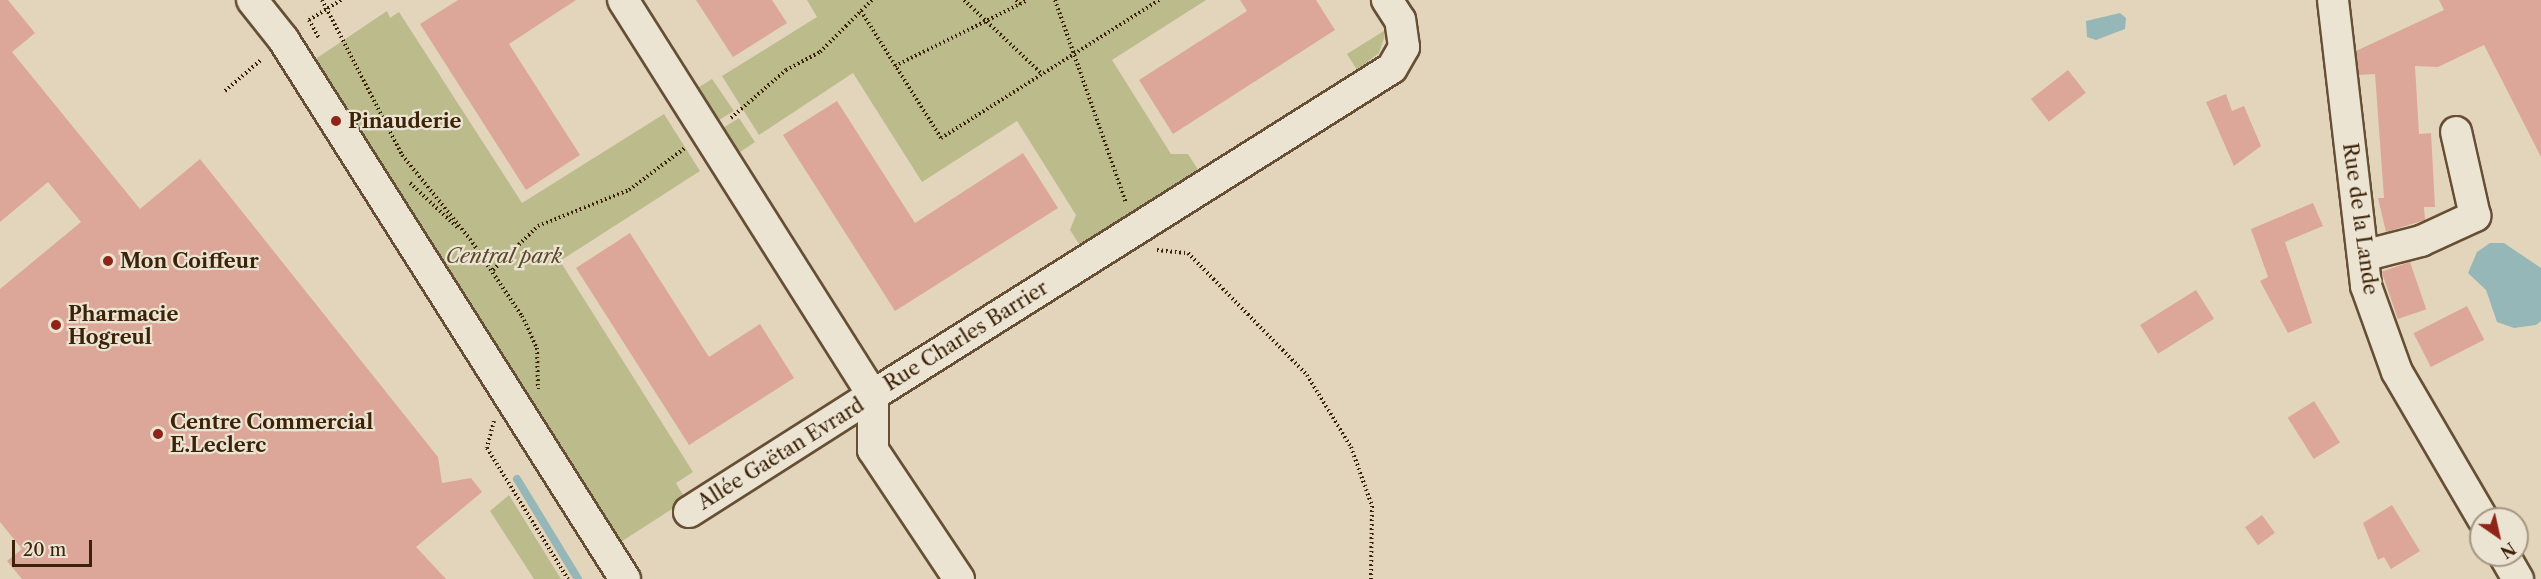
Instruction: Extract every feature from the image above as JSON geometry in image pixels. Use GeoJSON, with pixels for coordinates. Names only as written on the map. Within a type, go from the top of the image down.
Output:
{"type":"FeatureCollection","features":[{"type":"Feature","properties":{"kind":"street"},"geometry":{"type":"LineString","coordinates":[[252,0],[283,39],[625,579]]}},
{"type":"Feature","properties":{"kind":"street","name":"Rue Charles Barrier"},"geometry":{"type":"LineString","coordinates":[[623,0],[873,395],[1392,68],[1404,46],[1400,20],[1387,0]]}},
{"type":"Feature","properties":{"kind":"street","name":"Rue de la Lande"},"geometry":{"type":"LineString","coordinates":[[2333,0],[2369,296],[2397,372],[2476,507]]}},
{"type":"Feature","properties":{"kind":"street"},"geometry":{"type":"LineString","coordinates":[[2363,256],[2421,241],[2475,216],[2456,132]]}},
{"type":"Feature","properties":{"kind":"street"},"geometry":{"type":"LineString","coordinates":[[873,395],[873,450],[959,579]]}},
{"type":"Feature","properties":{"kind":"street","name":"Allée Gaëtan Evrard"},"geometry":{"type":"LineString","coordinates":[[689,512],[873,395]]}},
{"type":"Feature","properties":{"kind":"path"},"geometry":{"type":"LineString","coordinates":[[322,0],[402,155],[493,270],[537,348],[542,386],[491,423],[487,448],[568,579]]}},
{"type":"Feature","properties":{"kind":"path"},"geometry":{"type":"LineString","coordinates":[[301,25],[341,0]]}},
{"type":"Feature","properties":{"kind":"path"},"geometry":{"type":"LineString","coordinates":[[964,0],[1042,74]]}},
{"type":"Feature","properties":{"kind":"path"},"geometry":{"type":"LineString","coordinates":[[1016,0],[1021,4]]}},
{"type":"Feature","properties":{"kind":"path"},"geometry":{"type":"LineString","coordinates":[[896,66],[1028,0]]}},
{"type":"Feature","properties":{"kind":"path"},"geometry":{"type":"LineString","coordinates":[[1055,0],[1075,53],[1116,187],[1146,250],[1188,253],[1306,375],[1351,447],[1372,506],[1371,579]]}},
{"type":"Feature","properties":{"kind":"path"},"geometry":{"type":"LineString","coordinates":[[861,11],[941,138],[1159,0]]}},
{"type":"Feature","properties":{"kind":"path"},"geometry":{"type":"LineString","coordinates":[[225,91],[266,55]]}},
{"type":"Feature","properties":{"kind":"green space"},"geometry":{"type":"Polygon","coordinates":[[[807,0],[1206,0],[1112,60],[1171,154],[1188,154],[1199,171],[1081,247],[1070,230],[1076,215],[1017,121],[922,182],[853,73],[759,135],[722,76],[817,17],[807,0]]]}},
{"type":"Feature","properties":{"kind":"green space","name":"Central park"},"geometry":{"type":"Polygon","coordinates":[[[387,11],[390,18],[399,12],[522,203],[664,114],[700,171],[560,261],[693,472],[676,483],[686,500],[616,545],[314,60],[387,11]]]}},
{"type":"Feature","properties":{"kind":"green space"},"geometry":{"type":"Polygon","coordinates":[[[1387,29],[1379,53],[1357,70],[1347,54],[1387,29]]]}},
{"type":"Feature","properties":{"kind":"green space"},"geometry":{"type":"Polygon","coordinates":[[[712,79],[734,111],[711,125],[696,89],[712,79]]]}},
{"type":"Feature","properties":{"kind":"green space"},"geometry":{"type":"Polygon","coordinates":[[[739,118],[755,142],[737,154],[715,133],[739,118]]]}},
{"type":"Feature","properties":{"kind":"green space"},"geometry":{"type":"Polygon","coordinates":[[[509,495],[561,579],[534,579],[490,511],[509,495]]]}},
{"type":"Feature","properties":{"kind":"water"},"geometry":{"type":"Polygon","coordinates":[[[2120,13],[2126,18],[2125,29],[2096,40],[2087,37],[2086,21],[2120,13]]]}},
{"type":"Feature","properties":{"kind":"water"},"geometry":{"type":"Polygon","coordinates":[[[2490,243],[2504,243],[2541,268],[2541,321],[2536,325],[2514,328],[2497,322],[2486,290],[2468,273],[2477,252],[2490,243]]]}},
{"type":"Feature","properties":{"kind":"building"},"geometry":{"type":"Polygon","coordinates":[[[0,0],[8,0],[35,33],[12,52],[140,209],[200,159],[438,457],[442,483],[471,478],[482,492],[416,547],[446,579],[22,579],[7,561],[22,549],[0,522],[0,289],[81,222],[48,182],[0,222],[0,0]]]}},
{"type":"Feature","properties":{"kind":"building"},"geometry":{"type":"Polygon","coordinates":[[[458,0],[576,0],[509,44],[580,155],[526,190],[420,24],[458,0]]]}},
{"type":"Feature","properties":{"kind":"building"},"geometry":{"type":"Polygon","coordinates":[[[696,0],[772,0],[787,23],[733,57],[696,0]]]}},
{"type":"Feature","properties":{"kind":"building"},"geometry":{"type":"Polygon","coordinates":[[[1240,0],[1316,0],[1335,30],[1173,134],[1139,80],[1247,11],[1240,0]]]}},
{"type":"Feature","properties":{"kind":"building"},"geometry":{"type":"Polygon","coordinates":[[[2439,0],[2541,0],[2541,157],[2484,45],[2438,67],[2415,66],[2419,134],[2431,133],[2435,207],[2424,207],[2425,220],[2386,232],[2378,198],[2384,198],[2375,74],[2359,75],[2356,51],[2444,10],[2439,0]]]}},
{"type":"Feature","properties":{"kind":"building"},"geometry":{"type":"Polygon","coordinates":[[[2068,70],[2086,93],[2049,122],[2031,99],[2068,70]]]}},
{"type":"Feature","properties":{"kind":"building"},"geometry":{"type":"Polygon","coordinates":[[[2226,94],[2232,111],[2244,106],[2261,146],[2234,166],[2206,102],[2226,94]]]}},
{"type":"Feature","properties":{"kind":"building"},"geometry":{"type":"Polygon","coordinates":[[[837,101],[915,223],[1023,153],[1058,208],[895,311],[783,135],[837,101]]]}},
{"type":"Feature","properties":{"kind":"building"},"geometry":{"type":"Polygon","coordinates":[[[2313,203],[2323,226],[2285,242],[2312,323],[2288,333],[2260,281],[2268,277],[2251,229],[2313,203]]]}},
{"type":"Feature","properties":{"kind":"building"},"geometry":{"type":"Polygon","coordinates":[[[630,233],[709,357],[760,324],[794,378],[689,445],[576,268],[630,233]]]}},
{"type":"Feature","properties":{"kind":"building"},"geometry":{"type":"Polygon","coordinates":[[[2410,262],[2426,309],[2398,319],[2382,272],[2410,262]]]}},
{"type":"Feature","properties":{"kind":"building"},"geometry":{"type":"Polygon","coordinates":[[[2196,290],[2214,319],[2158,354],[2140,325],[2196,290]]]}},
{"type":"Feature","properties":{"kind":"building"},"geometry":{"type":"Polygon","coordinates":[[[2467,306],[2484,340],[2431,367],[2414,333],[2467,306]]]}},
{"type":"Feature","properties":{"kind":"building"},"geometry":{"type":"Polygon","coordinates":[[[2314,401],[2340,443],[2314,459],[2288,417],[2314,401]]]}},
{"type":"Feature","properties":{"kind":"building"},"geometry":{"type":"Polygon","coordinates":[[[2392,505],[2420,551],[2391,569],[2384,557],[2378,560],[2363,523],[2392,505]]]}},
{"type":"Feature","properties":{"kind":"building"},"geometry":{"type":"Polygon","coordinates":[[[2262,515],[2275,533],[2258,545],[2245,527],[2262,515]]]}},
{"type":"Feature","properties":{"kind":"waterway"},"geometry":{"type":"LineString","coordinates":[[517,479],[578,579]]}},
{"type":"Feature","properties":{"kind":"place","name":"Pinauderie"},"geometry":{"type":"Point","coordinates":[336,121]}},
{"type":"Feature","properties":{"kind":"place","name":"Mon Coiffeur"},"geometry":{"type":"Point","coordinates":[108,261]}},
{"type":"Feature","properties":{"kind":"place","name":"Pharmacie Hogreul"},"geometry":{"type":"Point","coordinates":[56,325]}},
{"type":"Feature","properties":{"kind":"place","name":"Centre Commercial E.Leclerc"},"geometry":{"type":"Point","coordinates":[158,434]}}]}
